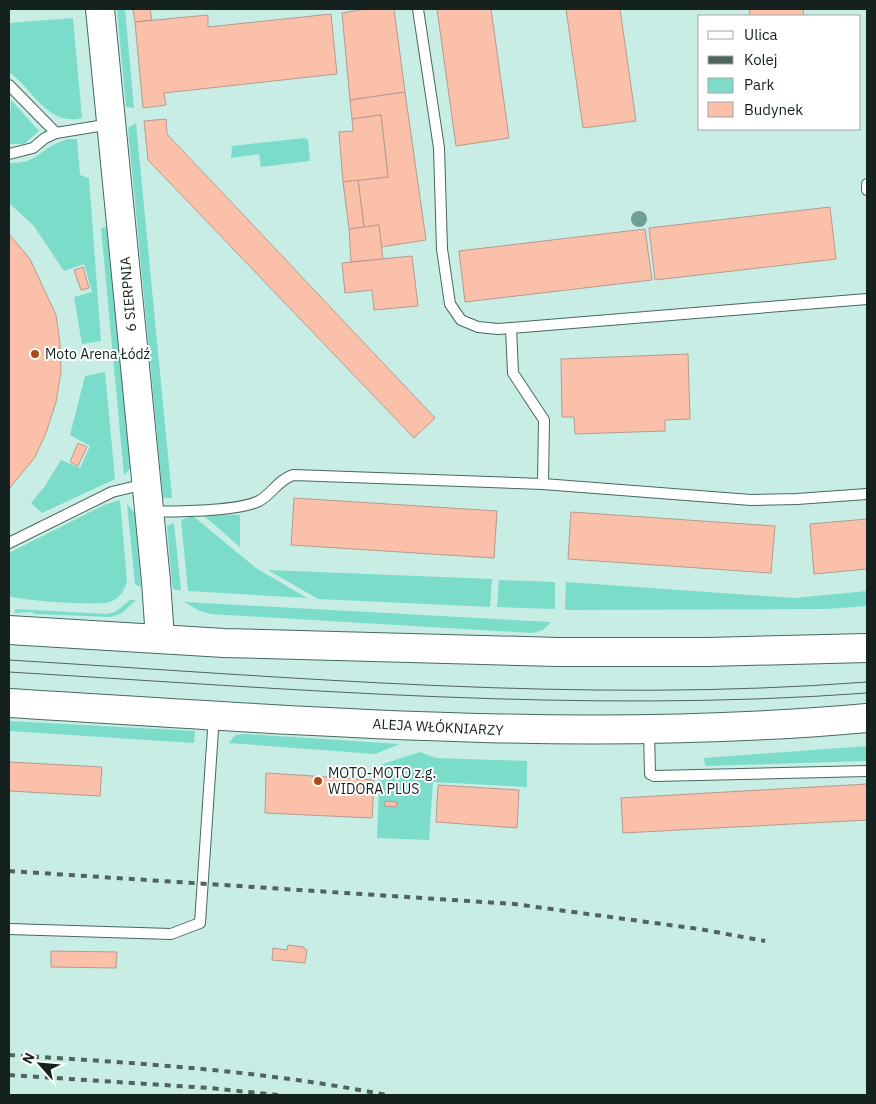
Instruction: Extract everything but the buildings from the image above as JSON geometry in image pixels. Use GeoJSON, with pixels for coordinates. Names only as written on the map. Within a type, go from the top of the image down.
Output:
{"type":"FeatureCollection","features":[{"type":"Feature","properties":{"kind":"main road","name":"6 SIERPNIA"},"geometry":{"type":"LineString","coordinates":[[100,9],[160,639]]}},
{"type":"Feature","properties":{"kind":"main road"},"geometry":{"type":"LineString","coordinates":[[9,630],[286,645],[549,652],[707,652],[867,648]]}},
{"type":"Feature","properties":{"kind":"main road","name":"ALEJA WŁÓKNIARZY"},"geometry":{"type":"LineString","coordinates":[[9,703],[469,729],[649,730],[714,728],[867,718]]}},
{"type":"Feature","properties":{"kind":"lane"},"geometry":{"type":"LineString","coordinates":[[418,9],[439,148],[442,250],[450,304],[462,320],[478,327],[511,328],[867,299]]}},
{"type":"Feature","properties":{"kind":"lane"},"geometry":{"type":"LineString","coordinates":[[9,85],[56,133]]}},
{"type":"Feature","properties":{"kind":"lane"},"geometry":{"type":"LineString","coordinates":[[9,154],[33,148],[44,138],[56,133],[112,124]]}},
{"type":"Feature","properties":{"kind":"lane"},"geometry":{"type":"LineString","coordinates":[[867,184],[867,190]]}},
{"type":"Feature","properties":{"kind":"lane"},"geometry":{"type":"LineString","coordinates":[[511,328],[513,372],[544,420],[543,484]]}},
{"type":"Feature","properties":{"kind":"lane"},"geometry":{"type":"LineString","coordinates":[[149,512],[240,506],[260,500],[283,478],[293,475],[543,484],[751,500],[867,494]]}},
{"type":"Feature","properties":{"kind":"lane"},"geometry":{"type":"LineString","coordinates":[[9,543],[112,492],[146,484]]}},
{"type":"Feature","properties":{"kind":"lane"},"geometry":{"type":"LineString","coordinates":[[9,929],[171,934],[200,923],[214,715]]}},
{"type":"Feature","properties":{"kind":"lane"},"geometry":{"type":"LineString","coordinates":[[649,730],[648,765],[650,774],[654,776],[867,771]]}},
{"type":"Feature","properties":{"kind":"green space"},"geometry":{"type":"Polygon","coordinates":[[[117,9],[125,9],[134,108],[126,107],[117,9]]]}},
{"type":"Feature","properties":{"kind":"green space"},"geometry":{"type":"Polygon","coordinates":[[[73,18],[82,118],[70,119],[59,117],[50,112],[9,72],[9,23],[73,18]]]}},
{"type":"Feature","properties":{"kind":"green space"},"geometry":{"type":"Polygon","coordinates":[[[11,100],[39,131],[24,144],[9,144],[11,100]]]}},
{"type":"Feature","properties":{"kind":"green space"},"geometry":{"type":"Polygon","coordinates":[[[136,123],[172,498],[163,498],[128,128],[136,123]]]}},
{"type":"Feature","properties":{"kind":"green space"},"geometry":{"type":"Polygon","coordinates":[[[305,138],[308,140],[310,161],[261,167],[259,154],[231,158],[232,146],[305,138]]]}},
{"type":"Feature","properties":{"kind":"green space"},"geometry":{"type":"Polygon","coordinates":[[[77,139],[80,175],[89,178],[101,341],[82,344],[74,297],[92,292],[84,264],[64,271],[34,226],[9,203],[9,163],[28,161],[59,142],[77,139]]]}},
{"type":"Feature","properties":{"kind":"green space"},"geometry":{"type":"Polygon","coordinates":[[[107,227],[131,468],[124,475],[101,228],[107,227]]]}},
{"type":"Feature","properties":{"kind":"green space"},"geometry":{"type":"Polygon","coordinates":[[[105,372],[115,479],[42,513],[31,503],[45,486],[61,460],[80,468],[90,446],[70,435],[85,376],[105,372]]]}},
{"type":"Feature","properties":{"kind":"green space"},"geometry":{"type":"Polygon","coordinates":[[[120,500],[127,581],[123,591],[116,599],[103,603],[76,603],[29,600],[9,596],[9,553],[104,505],[120,500]]]}},
{"type":"Feature","properties":{"kind":"green space"},"geometry":{"type":"Polygon","coordinates":[[[127,504],[135,513],[141,587],[135,584],[127,504]]]}},
{"type":"Feature","properties":{"kind":"green space"},"geometry":{"type":"Polygon","coordinates":[[[202,514],[240,515],[240,547],[202,514]]]}},
{"type":"Feature","properties":{"kind":"green space"},"geometry":{"type":"Polygon","coordinates":[[[193,516],[256,568],[307,598],[188,591],[181,520],[193,516]]]}},
{"type":"Feature","properties":{"kind":"green space"},"geometry":{"type":"Polygon","coordinates":[[[174,523],[181,590],[174,590],[172,584],[167,526],[174,523]]]}},
{"type":"Feature","properties":{"kind":"green space"},"geometry":{"type":"Polygon","coordinates":[[[268,570],[492,579],[490,607],[318,599],[268,570]]]}},
{"type":"Feature","properties":{"kind":"green space"},"geometry":{"type":"Polygon","coordinates":[[[499,580],[555,582],[555,609],[497,607],[499,580]]]}},
{"type":"Feature","properties":{"kind":"green space"},"geometry":{"type":"Polygon","coordinates":[[[566,582],[794,598],[867,591],[867,606],[826,609],[565,610],[566,582]]]}},
{"type":"Feature","properties":{"kind":"green space"},"geometry":{"type":"Polygon","coordinates":[[[130,600],[136,600],[122,613],[111,617],[35,614],[32,612],[15,613],[15,609],[107,614],[115,612],[130,600]]]}},
{"type":"Feature","properties":{"kind":"green space"},"geometry":{"type":"Polygon","coordinates":[[[184,602],[551,622],[543,630],[533,633],[211,614],[200,611],[184,602]]]}},
{"type":"Feature","properties":{"kind":"green space"},"geometry":{"type":"Polygon","coordinates":[[[9,721],[195,731],[194,743],[9,731],[9,721]]]}},
{"type":"Feature","properties":{"kind":"green space"},"geometry":{"type":"Polygon","coordinates":[[[246,734],[400,744],[375,754],[229,743],[235,735],[246,734]]]}},
{"type":"Feature","properties":{"kind":"green space"},"geometry":{"type":"Polygon","coordinates":[[[867,746],[867,761],[705,766],[704,758],[867,746]]]}},
{"type":"Feature","properties":{"kind":"green space"},"geometry":{"type":"Polygon","coordinates":[[[420,752],[436,758],[527,761],[527,787],[433,782],[429,840],[377,838],[380,765],[420,752]]]}},
{"type":"Feature","properties":{"kind":"tram line"},"geometry":{"type":"LineString","coordinates":[[9,660],[438,686],[545,689],[760,688],[867,682]]}},
{"type":"Feature","properties":{"kind":"tram line"},"geometry":{"type":"LineString","coordinates":[[9,672],[331,692],[545,700],[760,699],[867,693]]}},
{"type":"Feature","properties":{"kind":"railway"},"geometry":{"type":"LineString","coordinates":[[9,871],[514,904],[699,929],[765,941]]}},
{"type":"Feature","properties":{"kind":"railway"},"geometry":{"type":"LineString","coordinates":[[9,1055],[245,1073],[339,1086],[386,1095]]}},
{"type":"Feature","properties":{"kind":"railway"},"geometry":{"type":"LineString","coordinates":[[9,1075],[209,1088],[278,1095]]}},
{"type":"Feature","properties":{"kind":"place","name":"Moto Arena Łódź"},"geometry":{"type":"Point","coordinates":[35,354]}},
{"type":"Feature","properties":{"kind":"place","name":"MOTO-MOTO z.g. WIDORA PLUS"},"geometry":{"type":"Point","coordinates":[318,781]}}]}
